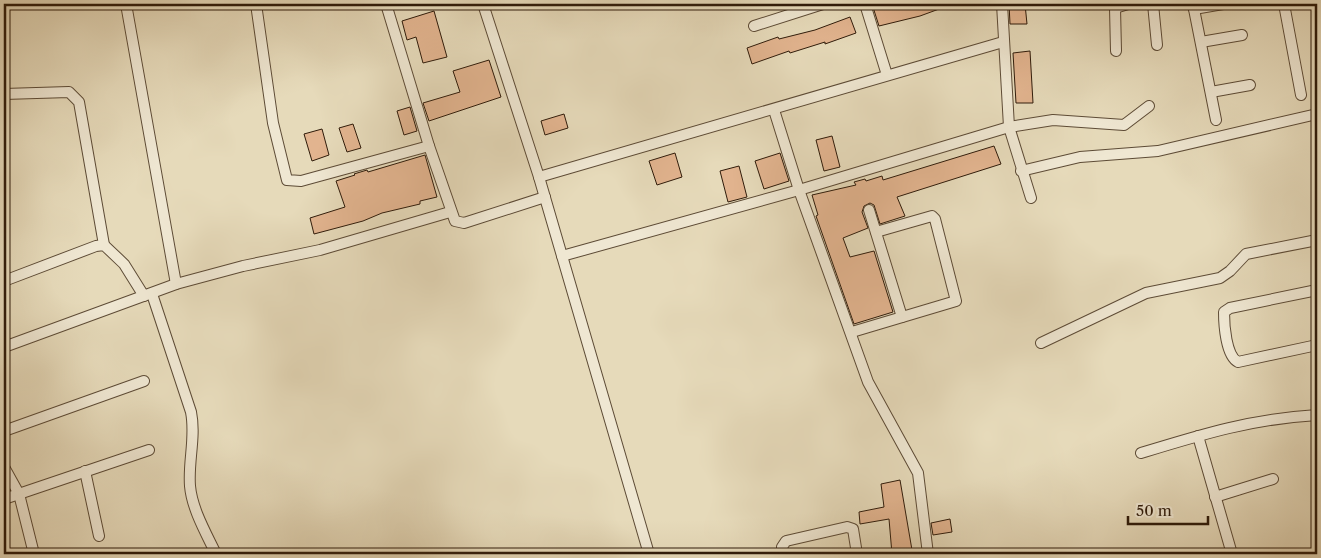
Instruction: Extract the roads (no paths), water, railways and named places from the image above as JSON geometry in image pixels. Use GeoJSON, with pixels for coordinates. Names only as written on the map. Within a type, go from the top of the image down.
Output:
{"type":"FeatureCollection","features":[{"type":"Feature","properties":{"kind":"street"},"geometry":{"type":"LineString","coordinates":[[126,4],[176,284]]}},
{"type":"Feature","properties":{"kind":"street"},"geometry":{"type":"LineString","coordinates":[[256,4],[273,123],[287,180],[302,181],[429,146]]}},
{"type":"Feature","properties":{"kind":"street"},"geometry":{"type":"LineString","coordinates":[[386,4],[429,146],[450,212],[455,221],[464,224],[544,198]]}},
{"type":"Feature","properties":{"kind":"street"},"geometry":{"type":"LineString","coordinates":[[483,4],[539,177],[649,554]]}},
{"type":"Feature","properties":{"kind":"street"},"geometry":{"type":"LineString","coordinates":[[754,26],[796,8],[823,4]]}},
{"type":"Feature","properties":{"kind":"street"},"geometry":{"type":"LineString","coordinates":[[864,4],[886,75]]}},
{"type":"Feature","properties":{"kind":"street"},"geometry":{"type":"LineString","coordinates":[[1002,4],[1009,127],[1031,198]]}},
{"type":"Feature","properties":{"kind":"street"},"geometry":{"type":"LineString","coordinates":[[1116,51],[1114,8],[1128,4]]}},
{"type":"Feature","properties":{"kind":"street"},"geometry":{"type":"LineString","coordinates":[[1153,4],[1157,45]]}},
{"type":"Feature","properties":{"kind":"street"},"geometry":{"type":"LineString","coordinates":[[1216,120],[1194,6],[1223,4]]}},
{"type":"Feature","properties":{"kind":"street"},"geometry":{"type":"LineString","coordinates":[[1284,4],[1301,95]]}},
{"type":"Feature","properties":{"kind":"street"},"geometry":{"type":"LineString","coordinates":[[1201,42],[1242,35]]}},
{"type":"Feature","properties":{"kind":"street"},"geometry":{"type":"LineString","coordinates":[[539,177],[1003,42]]}},
{"type":"Feature","properties":{"kind":"street"},"geometry":{"type":"LineString","coordinates":[[1211,92],[1250,85]]}},
{"type":"Feature","properties":{"kind":"street"},"geometry":{"type":"LineString","coordinates":[[4,94],[69,92],[75,96],[78,102],[104,245],[124,264],[148,295],[191,412],[193,423],[190,484],[192,495],[216,554]]}},
{"type":"Feature","properties":{"kind":"street"},"geometry":{"type":"LineString","coordinates":[[562,256],[799,190],[1009,127],[1052,120],[1116,126],[1131,121],[1149,106]]}},
{"type":"Feature","properties":{"kind":"street"},"geometry":{"type":"LineString","coordinates":[[774,110],[799,190],[852,332],[873,395],[918,473],[928,554]]}},
{"type":"Feature","properties":{"kind":"street"},"geometry":{"type":"LineString","coordinates":[[1021,170],[1080,157],[1167,149],[1317,114]]}},
{"type":"Feature","properties":{"kind":"street"},"geometry":{"type":"LineString","coordinates":[[868,210],[902,317]]}},
{"type":"Feature","properties":{"kind":"street"},"geometry":{"type":"LineString","coordinates":[[4,347],[176,284],[243,266],[330,248],[450,212]]}},
{"type":"Feature","properties":{"kind":"street"},"geometry":{"type":"LineString","coordinates":[[852,332],[956,300],[935,219],[929,216],[876,232]]}},
{"type":"Feature","properties":{"kind":"street"},"geometry":{"type":"LineString","coordinates":[[1041,343],[1146,293],[1220,278],[1230,271],[1246,254],[1317,240]]}},
{"type":"Feature","properties":{"kind":"street"},"geometry":{"type":"LineString","coordinates":[[4,281],[96,246],[104,245]]}},
{"type":"Feature","properties":{"kind":"street"},"geometry":{"type":"LineString","coordinates":[[1317,290],[1230,308],[1224,312],[1224,319],[1231,354],[1234,360],[1238,362],[1317,344]]}},
{"type":"Feature","properties":{"kind":"street"},"geometry":{"type":"LineString","coordinates":[[4,431],[144,381]]}},
{"type":"Feature","properties":{"kind":"street"},"geometry":{"type":"LineString","coordinates":[[1141,454],[1198,436],[1258,421],[1317,415]]}},
{"type":"Feature","properties":{"kind":"street"},"geometry":{"type":"LineString","coordinates":[[1198,436],[1232,554]]}},
{"type":"Feature","properties":{"kind":"street"},"geometry":{"type":"LineString","coordinates":[[4,499],[149,450]]}},
{"type":"Feature","properties":{"kind":"street"},"geometry":{"type":"LineString","coordinates":[[4,467],[19,494],[34,554]]}},
{"type":"Feature","properties":{"kind":"street"},"geometry":{"type":"LineString","coordinates":[[85,471],[99,536]]}},
{"type":"Feature","properties":{"kind":"street"},"geometry":{"type":"LineString","coordinates":[[1215,497],[1273,479]]}},
{"type":"Feature","properties":{"kind":"street"},"geometry":{"type":"LineString","coordinates":[[784,554],[783,543],[786,540],[847,527],[853,529],[857,554]]}}]}
